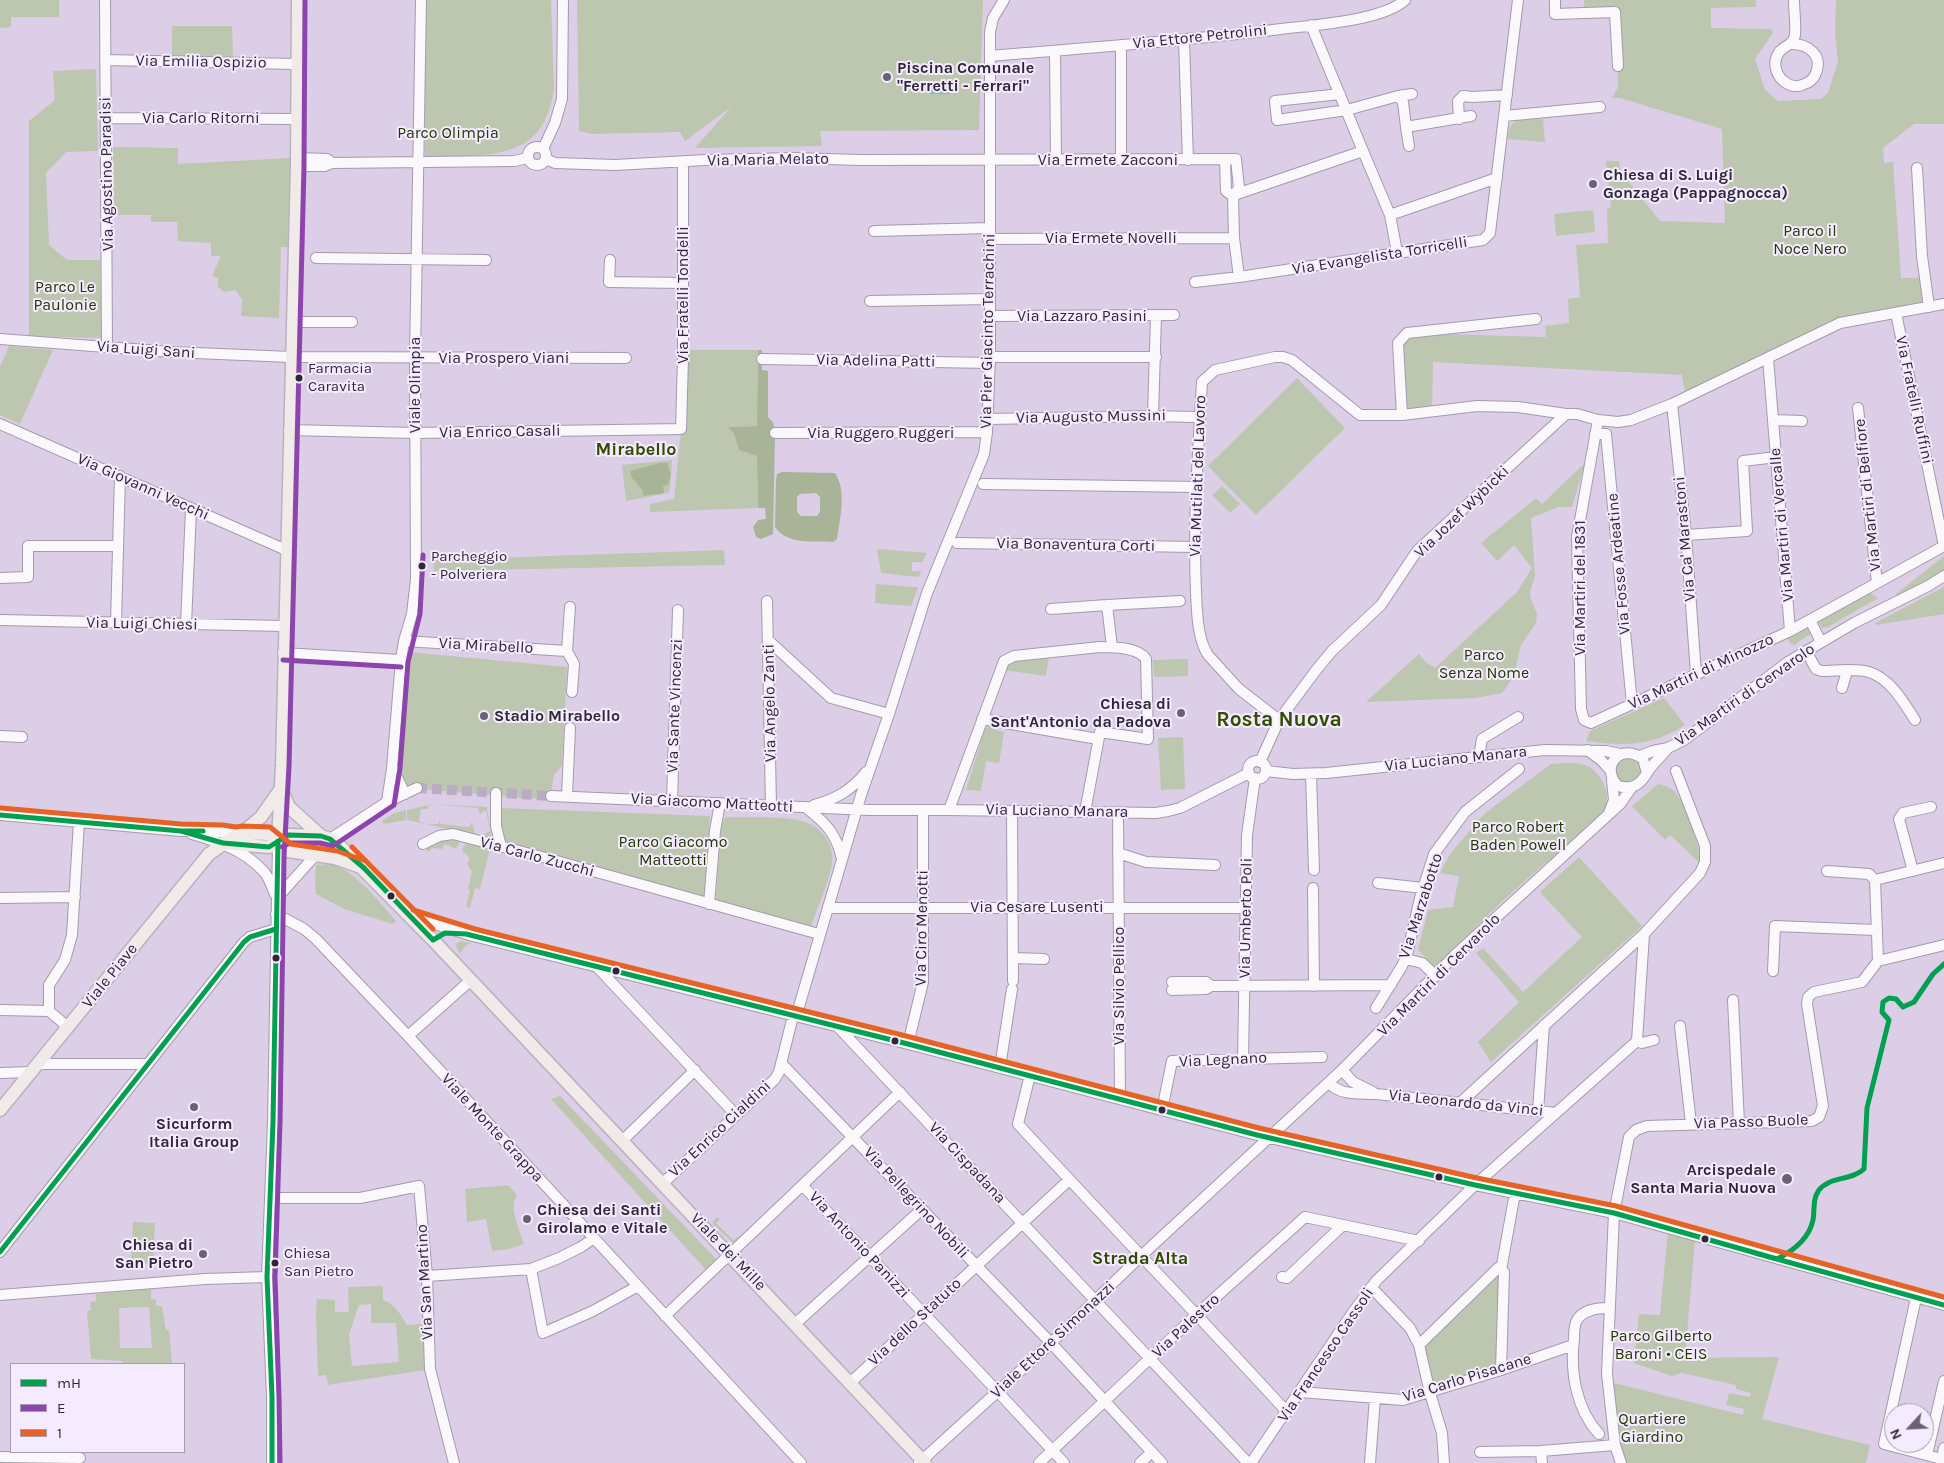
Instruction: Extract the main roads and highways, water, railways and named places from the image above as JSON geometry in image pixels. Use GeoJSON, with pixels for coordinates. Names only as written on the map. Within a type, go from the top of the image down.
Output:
{"type":"FeatureCollection","features":[{"type":"Feature","properties":{"kind":"main road"},"geometry":{"type":"LineString","coordinates":[[278,841],[281,788],[297,162],[298,0]]}},
{"type":"Feature","properties":{"kind":"main road","name":"Viale Piave"},"geometry":{"type":"LineString","coordinates":[[0,1110],[209,854],[261,817],[281,788]]}},
{"type":"Feature","properties":{"kind":"main road","name":"Viale dei Mille"},"geometry":{"type":"LineString","coordinates":[[281,788],[289,807],[325,838],[339,845],[364,868],[795,1324],[922,1462]]}},
{"type":"Feature","properties":{"kind":"main road","name":"Viale dei Mille"},"geometry":{"type":"LineString","coordinates":[[239,834],[269,834],[288,851],[335,858],[364,868]]}},
{"type":"Feature","properties":{"kind":"main road"},"geometry":{"type":"LineString","coordinates":[[223,843],[269,847],[288,834],[325,838]]}},
{"type":"Feature","properties":{"kind":"tunnel"},"geometry":{"type":"LineString","coordinates":[[417,788],[551,796]]}},
{"type":"Feature","properties":{"kind":"place","name":"Piscina Comunale \"Ferretti - Ferrari\""},"geometry":{"type":"Point","coordinates":[887,77]}},
{"type":"Feature","properties":{"kind":"place","name":"Chiesa di S. Luigi Gonzaga (Pappagnocca)"},"geometry":{"type":"Point","coordinates":[1593,184]}},
{"type":"Feature","properties":{"kind":"place","name":"Farmacia Caravita"},"geometry":{"type":"Point","coordinates":[299,378]}},
{"type":"Feature","properties":{"kind":"place","name":"Parcheggio - Polveriera"},"geometry":{"type":"Point","coordinates":[422,566]}},
{"type":"Feature","properties":{"kind":"place","name":"Chiesa di Sant'Antonio da Padova"},"geometry":{"type":"Point","coordinates":[1181,713]}},
{"type":"Feature","properties":{"kind":"place","name":"Stadio Mirabello"},"geometry":{"type":"Point","coordinates":[484,716]}},
{"type":"Feature","properties":{"kind":"place","name":"Sicurform Italia Group"},"geometry":{"type":"Point","coordinates":[194,1107]}},
{"type":"Feature","properties":{"kind":"place","name":"Arcispedale Santa Maria Nuova"},"geometry":{"type":"Point","coordinates":[1787,1179]}},
{"type":"Feature","properties":{"kind":"place","name":"Chiesa dei Santi Girolamo e Vitale"},"geometry":{"type":"Point","coordinates":[527,1219]}},
{"type":"Feature","properties":{"kind":"place","name":"Chiesa di San Pietro"},"geometry":{"type":"Point","coordinates":[203,1254]}},
{"type":"Feature","properties":{"kind":"place","name":"Chiesa San Pietro"},"geometry":{"type":"Point","coordinates":[275,1263]}},
{"type":"Feature","properties":{"kind":"district","name":"Mirabello"},"geometry":{"type":"Point","coordinates":[636,450]}},
{"type":"Feature","properties":{"kind":"district","name":"Rosta Nuova"},"geometry":{"type":"Point","coordinates":[1279,720]}},
{"type":"Feature","properties":{"kind":"district","name":"Strada Alta"},"geometry":{"type":"Point","coordinates":[1140,1259]}},
{"type":"Feature","properties":{"kind":"park label","name":"Parco Olimpia"},"geometry":{"type":"Point","coordinates":[448,133]}},
{"type":"Feature","properties":{"kind":"park label","name":"Parco il Noce Nero"},"geometry":{"type":"Point","coordinates":[1810,240]}},
{"type":"Feature","properties":{"kind":"park label","name":"Parco Le Paulonie"},"geometry":{"type":"Point","coordinates":[65,296]}},
{"type":"Feature","properties":{"kind":"park label","name":"Parco Senza Nome"},"geometry":{"type":"Point","coordinates":[1484,664]}},
{"type":"Feature","properties":{"kind":"park label","name":"Parco Robert Baden Powell"},"geometry":{"type":"Point","coordinates":[1518,836]}},
{"type":"Feature","properties":{"kind":"park label","name":"Parco Giacomo Matteotti"},"geometry":{"type":"Point","coordinates":[673,851]}},
{"type":"Feature","properties":{"kind":"park label","name":"Parco Gilberto Baroni • CEIS"},"geometry":{"type":"Point","coordinates":[1661,1345]}},
{"type":"Feature","properties":{"kind":"park label","name":"Quartiere Giardino"},"geometry":{"type":"Point","coordinates":[1652,1428]}}]}
